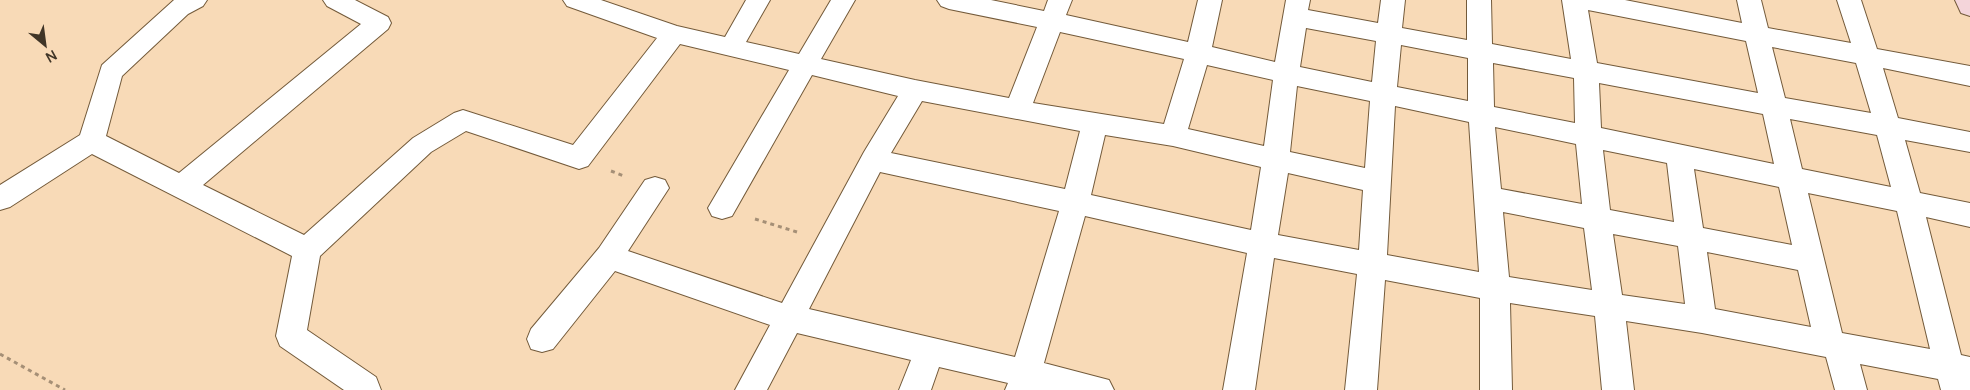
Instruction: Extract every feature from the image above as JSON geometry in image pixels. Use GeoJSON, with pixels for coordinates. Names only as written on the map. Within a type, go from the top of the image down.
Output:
{"type":"FeatureCollection","features":[{"type":"Feature","properties":{"kind":"street"},"geometry":{"type":"LineString","coordinates":[[0,199],[91,141],[111,72],[179,8],[196,0]]}},
{"type":"Feature","properties":{"kind":"street"},"geometry":{"type":"LineString","coordinates":[[182,186],[380,23],[335,0]]}},
{"type":"Feature","properties":{"kind":"street"},"geometry":{"type":"LineString","coordinates":[[575,0],[674,34],[915,90],[1017,110],[1173,136],[1378,182]]}},
{"type":"Feature","properties":{"kind":"street"},"geometry":{"type":"LineString","coordinates":[[731,47],[758,0]]}},
{"type":"Feature","properties":{"kind":"street"},"geometry":{"type":"LineString","coordinates":[[722,208],[843,0]]}},
{"type":"Feature","properties":{"kind":"street"},"geometry":{"type":"LineString","coordinates":[[949,0],[1056,10],[1198,54],[1286,74],[1970,215]]}},
{"type":"Feature","properties":{"kind":"street"},"geometry":{"type":"LineString","coordinates":[[1173,136],[1198,54],[1210,0]]}},
{"type":"Feature","properties":{"kind":"street"},"geometry":{"type":"LineString","coordinates":[[1361,390],[1372,264],[1383,94],[1393,0]]}},
{"type":"Feature","properties":{"kind":"street"},"geometry":{"type":"LineString","coordinates":[[1479,0],[1480,114],[1495,288],[1496,390]]}},
{"type":"Feature","properties":{"kind":"street"},"geometry":{"type":"LineString","coordinates":[[1574,0],[1586,71],[1588,136],[1596,220],[1609,306],[1618,390]]}},
{"type":"Feature","properties":{"kind":"street"},"geometry":{"type":"LineString","coordinates":[[1580,0],[1970,76]]}},
{"type":"Feature","properties":{"kind":"street"},"geometry":{"type":"LineString","coordinates":[[1749,0],[1809,260],[1835,346],[1851,390]]}},
{"type":"Feature","properties":{"kind":"street"},"geometry":{"type":"LineString","coordinates":[[873,160],[1262,244],[1495,288],[1702,320],[1835,346],[1959,376],[1868,56],[1849,0]]}},
{"type":"Feature","properties":{"kind":"street"},"geometry":{"type":"LineString","coordinates":[[1967,0],[1970,8]]}},
{"type":"Feature","properties":{"kind":"street"},"geometry":{"type":"LineString","coordinates":[[1239,390],[1276,160],[1286,74],[1297,9],[1390,35],[1970,142]]}},
{"type":"Feature","properties":{"kind":"street"},"geometry":{"type":"LineString","coordinates":[[1017,110],[1056,10]]}},
{"type":"Feature","properties":{"kind":"street"},"geometry":{"type":"LineString","coordinates":[[365,390],[365,387],[291,336],[307,250],[422,145],[462,120],[579,158],[674,34]]}},
{"type":"Feature","properties":{"kind":"street"},"geometry":{"type":"LineString","coordinates":[[751,390],[873,160],[915,90]]}},
{"type":"Feature","properties":{"kind":"street"},"geometry":{"type":"LineString","coordinates":[[1024,381],[1075,203],[1095,123]]}},
{"type":"Feature","properties":{"kind":"street"},"geometry":{"type":"LineString","coordinates":[[91,141],[307,250]]}},
{"type":"Feature","properties":{"kind":"street"},"geometry":{"type":"LineString","coordinates":[[1679,155],[1702,320]]}},
{"type":"Feature","properties":{"kind":"street"},"geometry":{"type":"LineString","coordinates":[[542,339],[609,257],[654,188]]}},
{"type":"Feature","properties":{"kind":"street"},"geometry":{"type":"LineString","coordinates":[[1488,198],[1690,239],[1809,260]]}},
{"type":"Feature","properties":{"kind":"street"},"geometry":{"type":"LineString","coordinates":[[609,257],[789,318],[930,350],[1024,381],[1098,390]]}},
{"type":"Feature","properties":{"kind":"street"},"geometry":{"type":"LineString","coordinates":[[915,390],[930,350]]}},
{"type":"Feature","properties":{"kind":"path"},"geometry":{"type":"LineString","coordinates":[[0,354],[65,390]]}}]}
